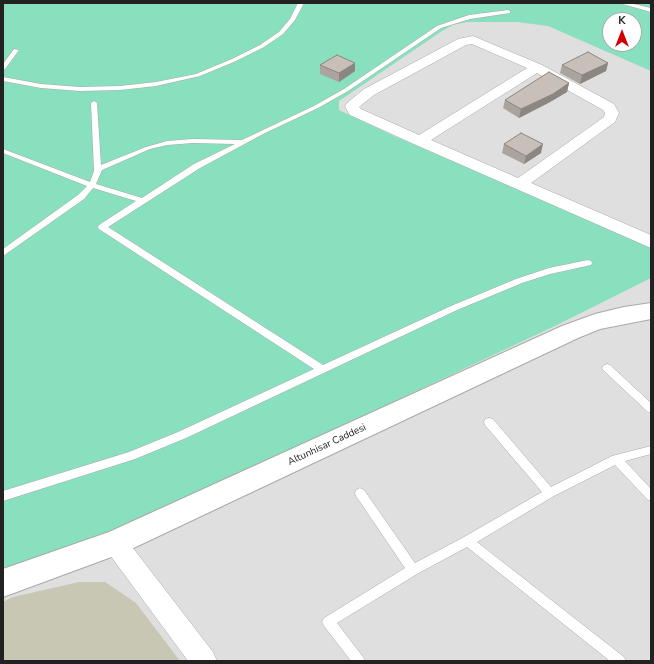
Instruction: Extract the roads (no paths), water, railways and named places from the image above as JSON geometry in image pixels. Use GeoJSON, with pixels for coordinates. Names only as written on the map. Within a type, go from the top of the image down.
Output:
{"type":"FeatureCollection","features":[{"type":"Feature","properties":{"kind":"street"},"geometry":{"type":"LineString","coordinates":[[520,184],[606,123],[610,119],[612,113],[609,107],[537,68],[478,40],[468,40],[369,92],[352,106],[355,112],[651,242]]}},
{"type":"Feature","properties":{"kind":"street"},"geometry":{"type":"LineString","coordinates":[[419,140],[537,68]]}},
{"type":"Feature","properties":{"kind":"street","name":"Altunhisar Caddesi"},"geometry":{"type":"LineString","coordinates":[[3,583],[115,544],[570,332],[595,322],[624,314],[651,311]]}},
{"type":"Feature","properties":{"kind":"street"},"geometry":{"type":"LineString","coordinates":[[115,544],[204,661]]}},
{"type":"Feature","properties":{"kind":"lane"},"geometry":{"type":"LineString","coordinates":[[3,79],[41,86],[80,89],[120,88],[156,84],[198,75],[262,46],[280,33],[292,20],[301,3]]}},
{"type":"Feature","properties":{"kind":"lane"},"geometry":{"type":"LineString","coordinates":[[622,3],[651,10]]}},
{"type":"Feature","properties":{"kind":"lane"},"geometry":{"type":"LineString","coordinates":[[321,369],[102,227],[197,166],[316,107],[346,90],[439,27],[469,18],[508,12]]}},
{"type":"Feature","properties":{"kind":"lane"},"geometry":{"type":"LineString","coordinates":[[3,68],[16,50]]}},
{"type":"Feature","properties":{"kind":"lane"},"geometry":{"type":"LineString","coordinates":[[3,253],[81,197],[92,185],[98,169],[94,103]]}},
{"type":"Feature","properties":{"kind":"lane"},"geometry":{"type":"LineString","coordinates":[[98,169],[148,148],[167,143],[193,141],[244,142]]}},
{"type":"Feature","properties":{"kind":"lane"},"geometry":{"type":"LineString","coordinates":[[3,151],[92,185],[143,201]]}},
{"type":"Feature","properties":{"kind":"lane"},"geometry":{"type":"LineString","coordinates":[[3,496],[131,456],[182,435],[454,308],[518,281],[548,271],[588,263]]}},
{"type":"Feature","properties":{"kind":"lane"},"geometry":{"type":"LineString","coordinates":[[607,368],[651,409]]}},
{"type":"Feature","properties":{"kind":"lane"},"geometry":{"type":"LineString","coordinates":[[488,422],[550,493]]}},
{"type":"Feature","properties":{"kind":"lane"},"geometry":{"type":"LineString","coordinates":[[359,661],[328,622],[413,570],[468,541],[550,493],[616,459],[651,450]]}},
{"type":"Feature","properties":{"kind":"lane"},"geometry":{"type":"LineString","coordinates":[[616,459],[651,496]]}},
{"type":"Feature","properties":{"kind":"lane"},"geometry":{"type":"LineString","coordinates":[[360,493],[413,570]]}},
{"type":"Feature","properties":{"kind":"lane"},"geometry":{"type":"LineString","coordinates":[[468,541],[620,661]]}}]}
